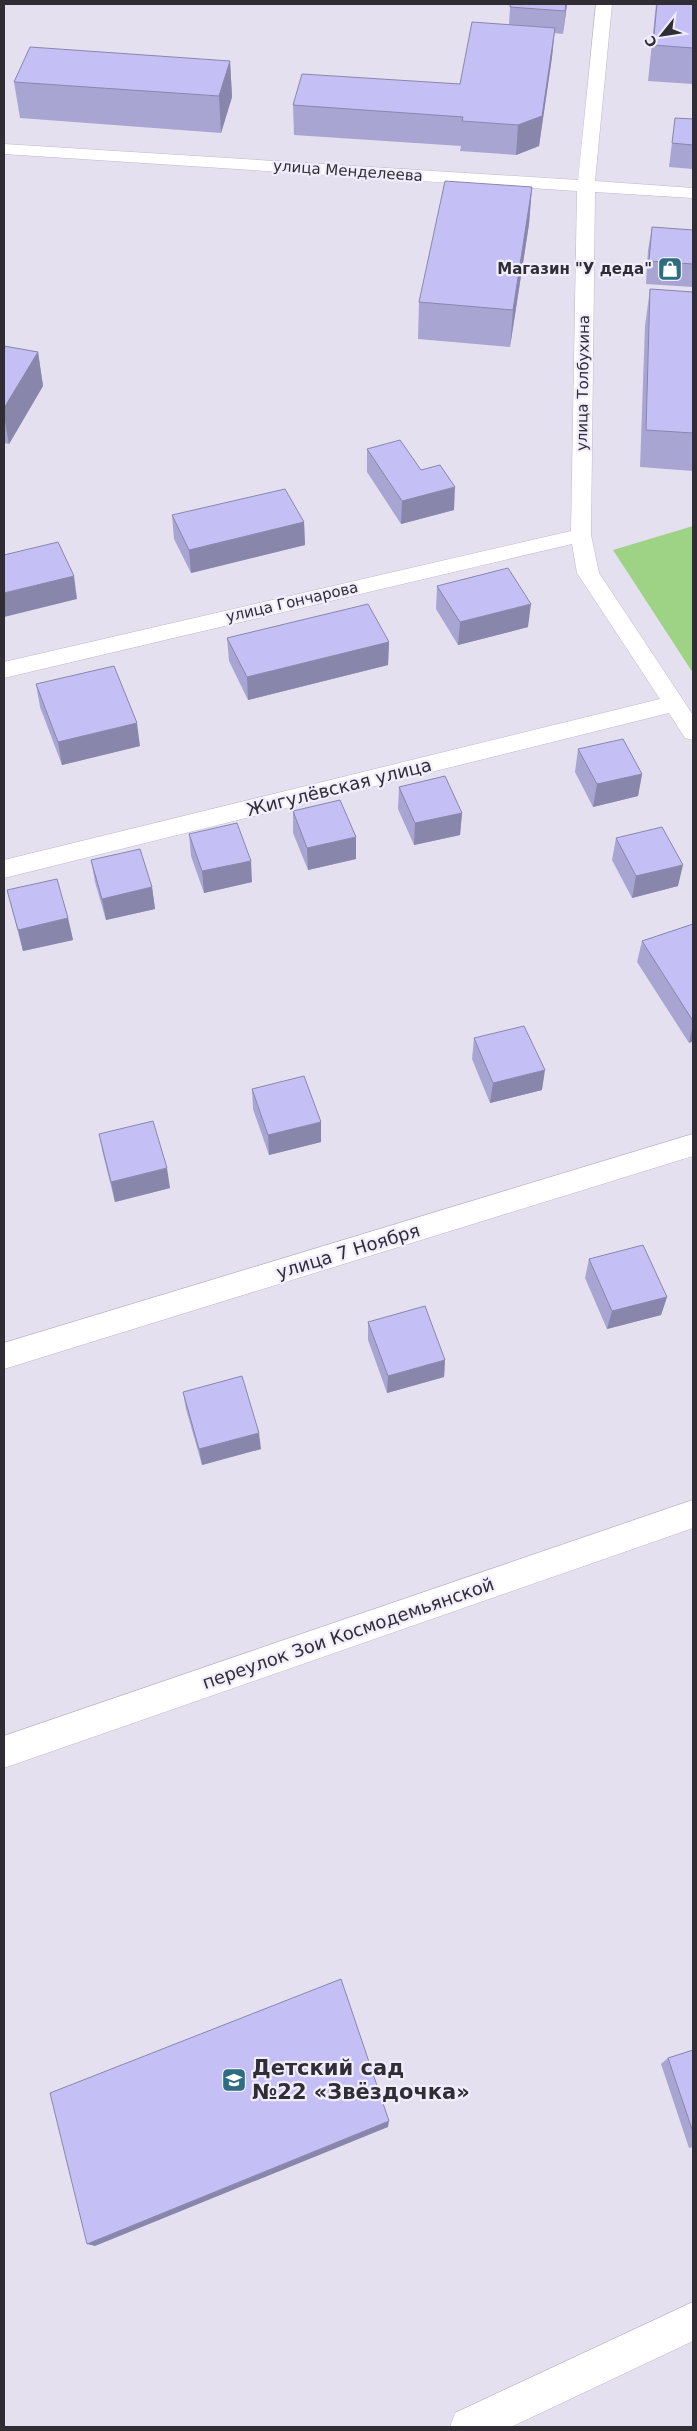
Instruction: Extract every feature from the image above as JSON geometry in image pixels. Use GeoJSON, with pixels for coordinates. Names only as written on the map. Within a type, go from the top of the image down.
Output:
{"type":"FeatureCollection","features":[{"type":"Feature","properties":{"kind":"street","name":"улица Толбухина"},"geometry":{"type":"LineString","coordinates":[[604,4],[586,187],[581,534],[588,573],[693,732]]}},
{"type":"Feature","properties":{"kind":"street","name":"улица Менделеева"},"geometry":{"type":"LineString","coordinates":[[4,149],[693,193]]}},
{"type":"Feature","properties":{"kind":"street","name":"улица Гончарова"},"geometry":{"type":"LineString","coordinates":[[4,670],[581,534]]}},
{"type":"Feature","properties":{"kind":"street","name":"Жигулёвская улица"},"geometry":{"type":"LineString","coordinates":[[4,869],[673,704]]}},
{"type":"Feature","properties":{"kind":"street","name":"улица 7 Ноября"},"geometry":{"type":"LineString","coordinates":[[4,1356],[693,1145]]}},
{"type":"Feature","properties":{"kind":"street","name":"переулок Зои Космодемьянской"},"geometry":{"type":"LineString","coordinates":[[4,1752],[693,1514]]}},
{"type":"Feature","properties":{"kind":"street"},"geometry":{"type":"LineString","coordinates":[[469,2427],[693,2321]]}},
{"type":"Feature","properties":{"kind":"green space"},"geometry":{"type":"Polygon","coordinates":[[[693,526],[693,673],[613,550],[693,526]]]}},
{"type":"Feature","properties":{"kind":"building"},"geometry":{"type":"Polygon","coordinates":[[[510,4],[566,4],[565,11],[510,7],[510,4]]]}},
{"type":"Feature","properties":{"kind":"building"},"geometry":{"type":"Polygon","coordinates":[[[657,4],[693,4],[693,48],[653,45],[657,4]]]}},
{"type":"Feature","properties":{"kind":"building"},"geometry":{"type":"Polygon","coordinates":[[[472,22],[555,28],[542,116],[518,125],[462,121],[463,117],[293,105],[302,74],[460,84],[472,22]]]}},
{"type":"Feature","properties":{"kind":"building"},"geometry":{"type":"Polygon","coordinates":[[[30,47],[230,61],[219,96],[14,82],[30,47]]]}},
{"type":"Feature","properties":{"kind":"building"},"geometry":{"type":"Polygon","coordinates":[[[675,118],[693,119],[693,145],[672,143],[675,118]]]}},
{"type":"Feature","properties":{"kind":"building"},"geometry":{"type":"Polygon","coordinates":[[[445,181],[532,187],[513,310],[419,302],[445,181]]]}},
{"type":"Feature","properties":{"kind":"building"},"geometry":{"type":"Polygon","coordinates":[[[652,227],[693,230],[693,264],[649,261],[652,227]]]}},
{"type":"Feature","properties":{"kind":"building"},"geometry":{"type":"Polygon","coordinates":[[[650,289],[693,292],[693,433],[646,430],[650,289]]]}},
{"type":"Feature","properties":{"kind":"building"},"geometry":{"type":"Polygon","coordinates":[[[4,346],[38,352],[4,408],[4,346]]]}},
{"type":"Feature","properties":{"kind":"building"},"geometry":{"type":"Polygon","coordinates":[[[400,440],[421,470],[440,465],[455,487],[402,501],[367,449],[400,440]]]}},
{"type":"Feature","properties":{"kind":"building"},"geometry":{"type":"Polygon","coordinates":[[[285,489],[304,522],[189,550],[172,515],[285,489]]]}},
{"type":"Feature","properties":{"kind":"building"},"geometry":{"type":"Polygon","coordinates":[[[58,542],[74,576],[4,593],[4,555],[58,542]]]}},
{"type":"Feature","properties":{"kind":"building"},"geometry":{"type":"Polygon","coordinates":[[[508,568],[531,604],[460,622],[437,586],[508,568]]]}},
{"type":"Feature","properties":{"kind":"building"},"geometry":{"type":"Polygon","coordinates":[[[368,604],[389,642],[247,677],[227,638],[368,604]]]}},
{"type":"Feature","properties":{"kind":"building"},"geometry":{"type":"Polygon","coordinates":[[[114,666],[137,723],[58,742],[36,684],[114,666]]]}},
{"type":"Feature","properties":{"kind":"building"},"geometry":{"type":"Polygon","coordinates":[[[623,739],[642,774],[597,784],[578,749],[623,739]]]}},
{"type":"Feature","properties":{"kind":"building"},"geometry":{"type":"Polygon","coordinates":[[[445,776],[462,813],[415,823],[399,787],[445,776]]]}},
{"type":"Feature","properties":{"kind":"building"},"geometry":{"type":"Polygon","coordinates":[[[340,800],[356,837],[307,848],[293,811],[340,800]]]}},
{"type":"Feature","properties":{"kind":"building"},"geometry":{"type":"Polygon","coordinates":[[[237,823],[251,861],[202,871],[189,834],[237,823]]]}},
{"type":"Feature","properties":{"kind":"building"},"geometry":{"type":"Polygon","coordinates":[[[662,827],[683,865],[636,876],[616,838],[662,827]]]}},
{"type":"Feature","properties":{"kind":"building"},"geometry":{"type":"Polygon","coordinates":[[[140,849],[152,887],[102,899],[91,860],[140,849]]]}},
{"type":"Feature","properties":{"kind":"building"},"geometry":{"type":"Polygon","coordinates":[[[57,879],[68,918],[18,930],[7,890],[57,879]]]}},
{"type":"Feature","properties":{"kind":"building"},"geometry":{"type":"Polygon","coordinates":[[[693,924],[693,1021],[642,941],[693,924]]]}},
{"type":"Feature","properties":{"kind":"building"},"geometry":{"type":"Polygon","coordinates":[[[524,1026],[545,1070],[493,1083],[474,1038],[524,1026]]]}},
{"type":"Feature","properties":{"kind":"building"},"geometry":{"type":"Polygon","coordinates":[[[304,1076],[321,1122],[268,1135],[252,1089],[304,1076]]]}},
{"type":"Feature","properties":{"kind":"building"},"geometry":{"type":"Polygon","coordinates":[[[153,1121],[167,1168],[111,1182],[99,1134],[153,1121]]]}},
{"type":"Feature","properties":{"kind":"building"},"geometry":{"type":"Polygon","coordinates":[[[643,1245],[667,1297],[612,1311],[589,1259],[643,1245]]]}},
{"type":"Feature","properties":{"kind":"building"},"geometry":{"type":"Polygon","coordinates":[[[425,1306],[445,1360],[388,1376],[368,1322],[425,1306]]]}},
{"type":"Feature","properties":{"kind":"building"},"geometry":{"type":"Polygon","coordinates":[[[242,1376],[259,1433],[199,1449],[183,1392],[242,1376]]]}},
{"type":"Feature","properties":{"kind":"building"},"geometry":{"type":"Polygon","coordinates":[[[341,1979],[389,2121],[87,2244],[50,2093],[341,1979]]]}},
{"type":"Feature","properties":{"kind":"building"},"geometry":{"type":"Polygon","coordinates":[[[693,2050],[693,2132],[668,2058],[693,2050]]]}},
{"type":"Feature","properties":{"kind":"place","name":"Магазин \"У деда\""},"geometry":{"type":"Point","coordinates":[670,269]}},
{"type":"Feature","properties":{"kind":"place","name":"Детский сад №22 «Звёздочка»"},"geometry":{"type":"Point","coordinates":[234,2080]}}]}
